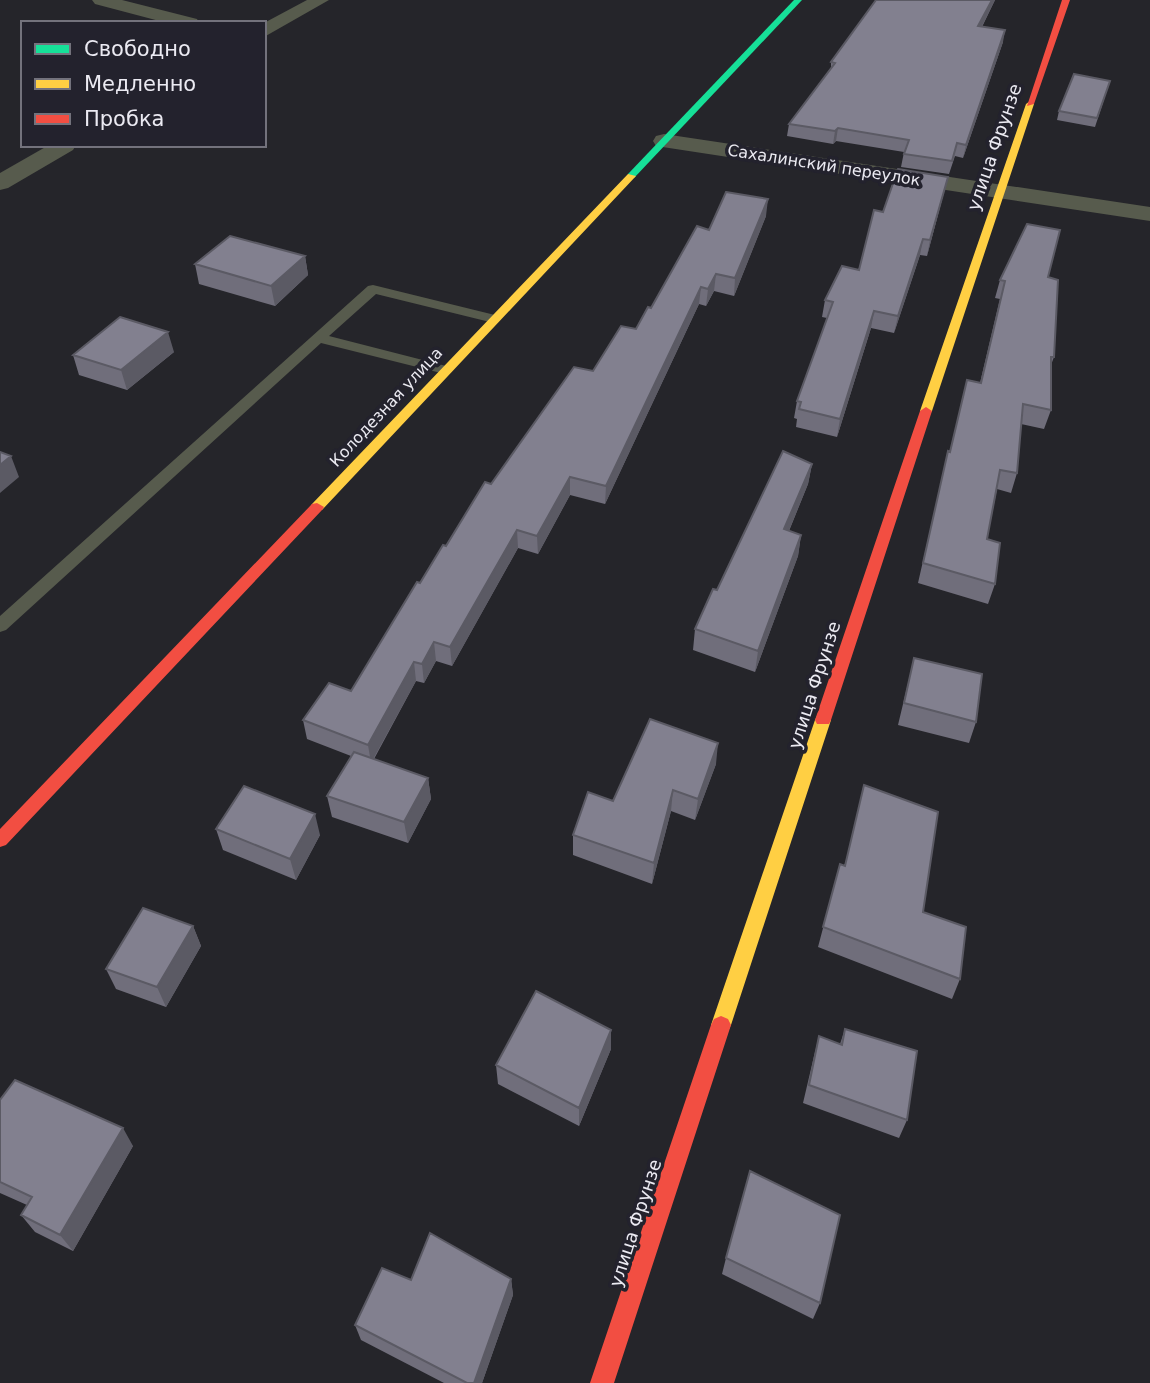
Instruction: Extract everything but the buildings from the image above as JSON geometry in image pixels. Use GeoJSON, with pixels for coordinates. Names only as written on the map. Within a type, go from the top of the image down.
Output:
{"type":"FeatureCollection","features":[{"type":"Feature","properties":{"kind":"street"},"geometry":{"type":"LineString","coordinates":[[101,0],[182,21]]}},
{"type":"Feature","properties":{"kind":"street"},"geometry":{"type":"LineString","coordinates":[[266,30],[320,0]]}},
{"type":"Feature","properties":{"kind":"street","name":"Колодезная улица"},"geometry":{"type":"LineString","coordinates":[[0,840],[798,0]]}},
{"type":"Feature","properties":{"kind":"street","name":"улица Фрунзе"},"geometry":{"type":"LineString","coordinates":[[602,1383],[999,191],[1066,0]]}},
{"type":"Feature","properties":{"kind":"street","name":"Сахалинский переулок"},"geometry":{"type":"LineString","coordinates":[[664,141],[1150,214]]}},
{"type":"Feature","properties":{"kind":"street"},"geometry":{"type":"LineString","coordinates":[[0,183],[62,147]]}},
{"type":"Feature","properties":{"kind":"lane"},"geometry":{"type":"LineString","coordinates":[[0,626],[373,289],[494,319]]}},
{"type":"Feature","properties":{"kind":"lane"},"geometry":{"type":"LineString","coordinates":[[318,338],[445,370]]}},
{"type":"Feature","properties":{"kind":"traffic: fast"},"geometry":{"type":"LineString","coordinates":[[631,176],[798,0]]}},
{"type":"Feature","properties":{"kind":"traffic: slow"},"geometry":{"type":"LineString","coordinates":[[926,411],[1030,104]]}},
{"type":"Feature","properties":{"kind":"traffic: slow"},"geometry":{"type":"LineString","coordinates":[[317,507],[631,176]]}},
{"type":"Feature","properties":{"kind":"traffic: slow"},"geometry":{"type":"LineString","coordinates":[[721,1025],[823,720]]}},
{"type":"Feature","properties":{"kind":"traffic: jam"},"geometry":{"type":"LineString","coordinates":[[1030,104],[1066,0]]}},
{"type":"Feature","properties":{"kind":"traffic: jam"},"geometry":{"type":"LineString","coordinates":[[823,720],[926,411]]}},
{"type":"Feature","properties":{"kind":"traffic: jam"},"geometry":{"type":"LineString","coordinates":[[0,840],[317,507]]}},
{"type":"Feature","properties":{"kind":"traffic: jam"},"geometry":{"type":"LineString","coordinates":[[602,1383],[721,1025]]}}]}
